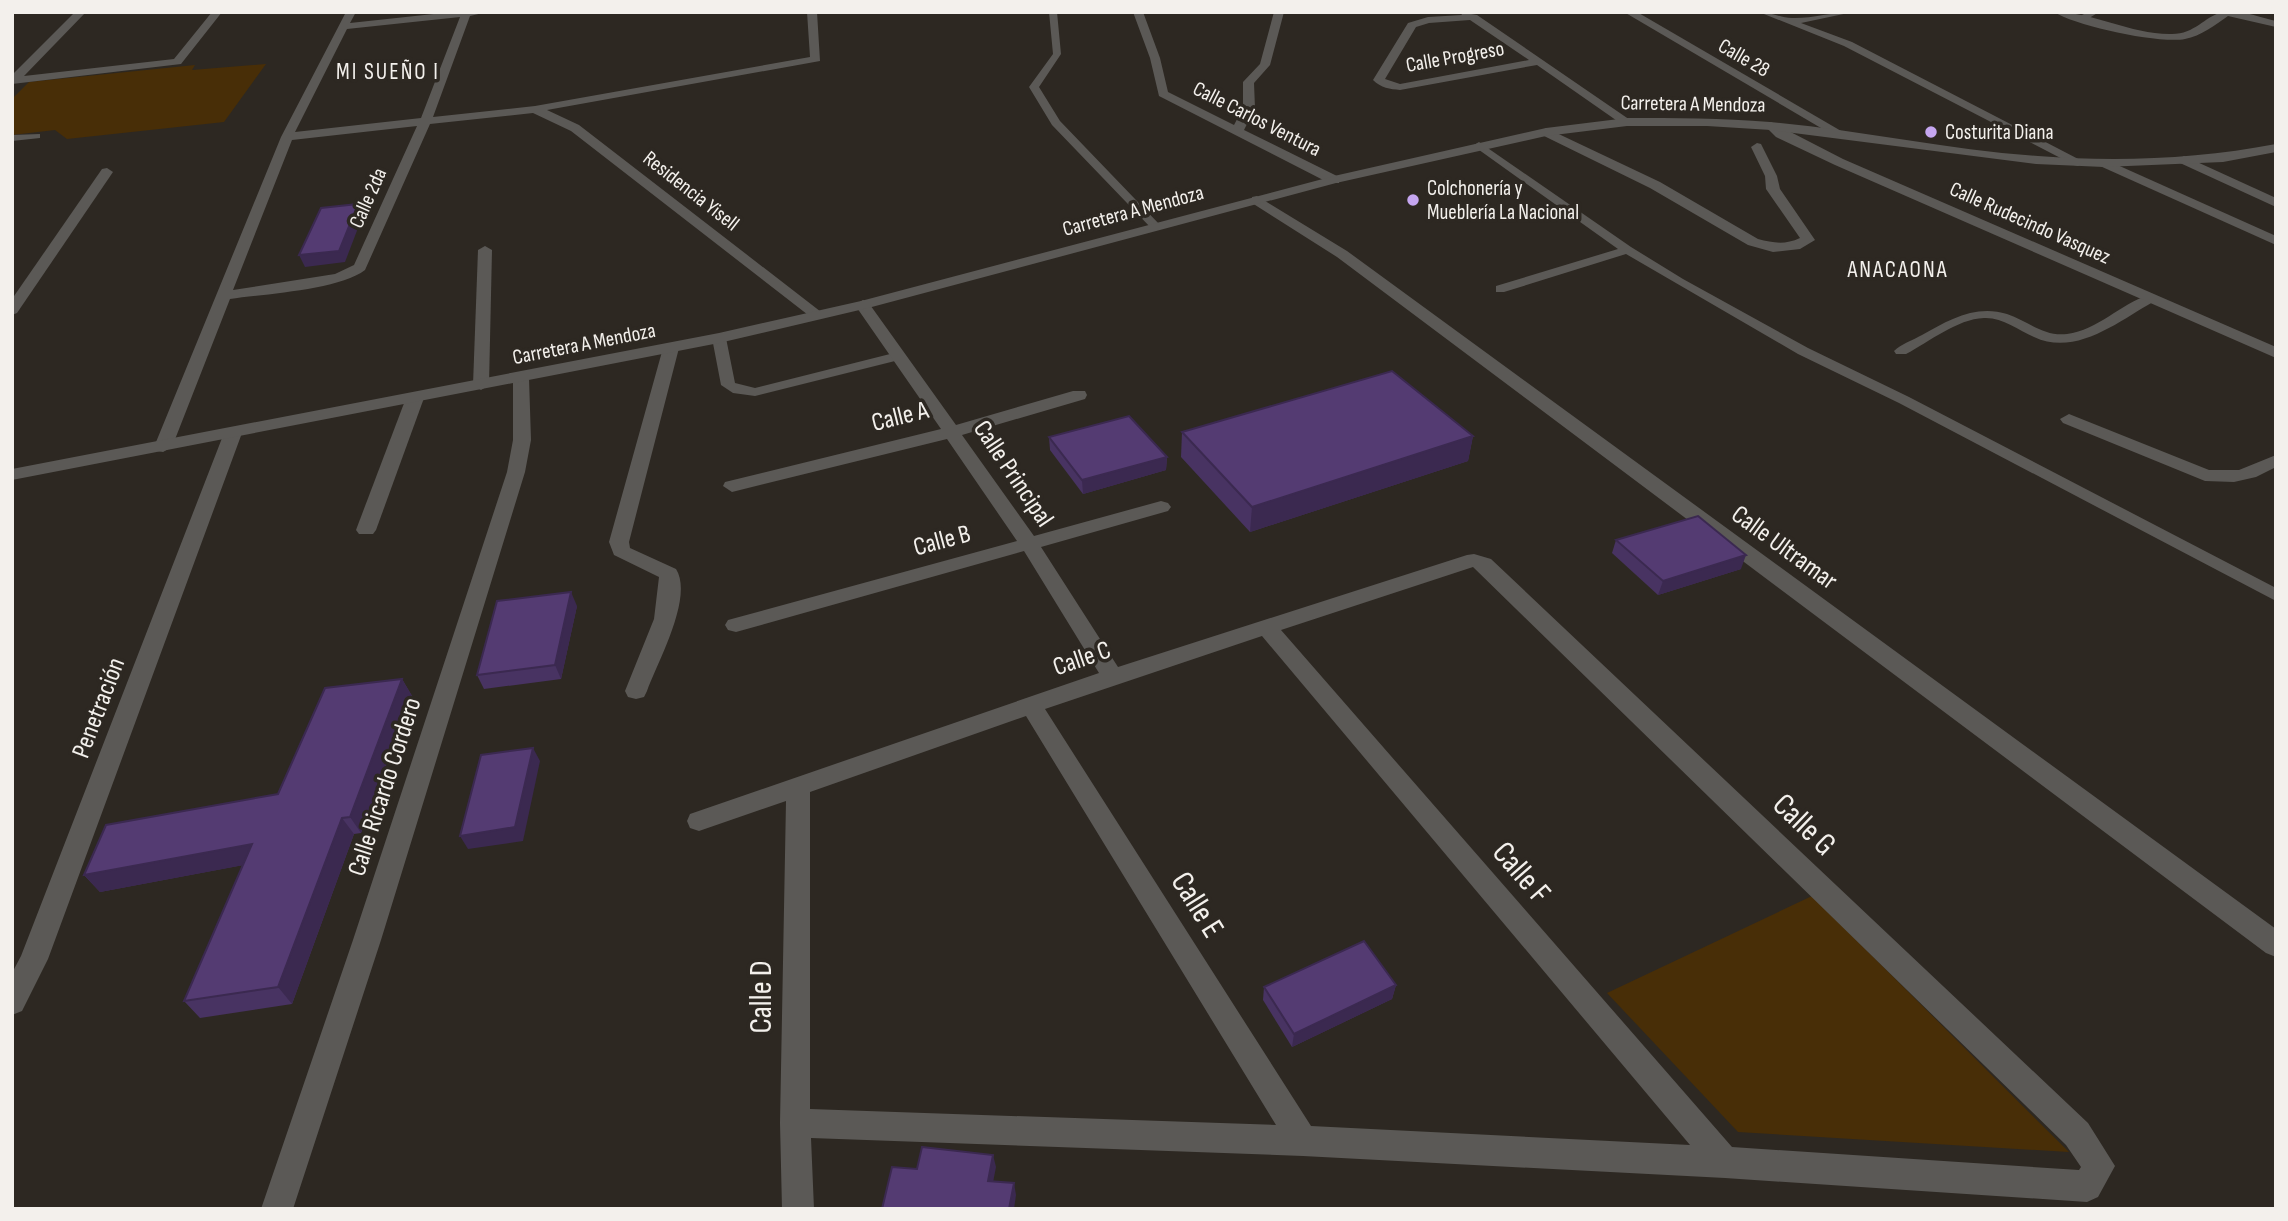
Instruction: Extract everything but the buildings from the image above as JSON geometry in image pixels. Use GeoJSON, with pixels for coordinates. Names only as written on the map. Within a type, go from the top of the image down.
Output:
{"type":"FeatureCollection","features":[{"type":"Feature","properties":{"kind":"street"},"geometry":{"type":"LineString","coordinates":[[13,81],[81,12]]}},
{"type":"Feature","properties":{"kind":"street"},"geometry":{"type":"LineString","coordinates":[[13,81],[177,62],[217,12]]}},
{"type":"Feature","properties":{"kind":"street"},"geometry":{"type":"LineString","coordinates":[[163,447],[287,137],[351,12]]}},
{"type":"Feature","properties":{"kind":"street"},"geometry":{"type":"LineString","coordinates":[[342,27],[482,12]]}},
{"type":"Feature","properties":{"kind":"street"},"geometry":{"type":"LineString","coordinates":[[287,137],[534,109],[816,59],[812,12]]}},
{"type":"Feature","properties":{"kind":"street","name":"Calle Carlos Ventura"},"geometry":{"type":"LineString","coordinates":[[1138,12],[1155,58],[1163,94],[1334,180]]}},
{"type":"Feature","properties":{"kind":"street"},"geometry":{"type":"LineString","coordinates":[[1237,131],[1249,108],[1249,82],[1265,65],[1278,12]]}},
{"type":"Feature","properties":{"kind":"street","name":"Calle 28"},"geometry":{"type":"LineString","coordinates":[[1629,12],[1842,135]]}},
{"type":"Feature","properties":{"kind":"street"},"geometry":{"type":"LineString","coordinates":[[1764,12],[1848,44],[2077,162]]}},
{"type":"Feature","properties":{"kind":"street"},"geometry":{"type":"LineString","coordinates":[[1790,22],[1848,12]]}},
{"type":"Feature","properties":{"kind":"street"},"geometry":{"type":"LineString","coordinates":[[2059,12],[2155,36],[2185,36],[2227,13],[2276,24]]}},
{"type":"Feature","properties":{"kind":"street","name":"Calle 2da"},"geometry":{"type":"LineString","coordinates":[[223,296],[338,278],[360,267],[426,120],[466,14]]}},
{"type":"Feature","properties":{"kind":"street"},"geometry":{"type":"LineString","coordinates":[[1469,15],[1627,122]]}},
{"type":"Feature","properties":{"kind":"street","name":"Calle Progreso"},"geometry":{"type":"LineString","coordinates":[[1469,15],[1428,20],[1412,25],[1379,80],[1387,85],[1400,87],[1538,62]]}},
{"type":"Feature","properties":{"kind":"street","name":"Residencia Yisell"},"geometry":{"type":"LineString","coordinates":[[534,109],[575,128],[817,315]]}},
{"type":"Feature","properties":{"kind":"street","name":"Carretera A Mendoza"},"geometry":{"type":"LineString","coordinates":[[12,475],[719,338],[863,305],[1334,180],[1479,145],[1546,132],[1627,122],[1771,126],[2036,160],[2104,163],[2240,156],[2276,148]]}},
{"type":"Feature","properties":{"kind":"street","name":"Calle Rudecindo Vasquez"},"geometry":{"type":"LineString","coordinates":[[1771,126],[1803,145],[2276,353]]}},
{"type":"Feature","properties":{"kind":"street"},"geometry":{"type":"LineString","coordinates":[[1546,132],[1655,185],[1753,242],[1773,248],[1795,246],[1808,240],[1773,189],[1771,176],[1757,147]]}},
{"type":"Feature","properties":{"kind":"street"},"geometry":{"type":"LineString","coordinates":[[2184,160],[2276,202]]}},
{"type":"Feature","properties":{"kind":"street"},"geometry":{"type":"LineString","coordinates":[[2104,163],[2276,241]]}},
{"type":"Feature","properties":{"kind":"street"},"geometry":{"type":"LineString","coordinates":[[12,310],[107,172]]}},
{"type":"Feature","properties":{"kind":"street","name":"Calle Ultramar"},"geometry":{"type":"LineString","coordinates":[[1257,200],[1353,262],[2276,945]]}},
{"type":"Feature","properties":{"kind":"street"},"geometry":{"type":"LineString","coordinates":[[481,385],[485,250]]}},
{"type":"Feature","properties":{"kind":"street","name":"Calle Principal"},"geometry":{"type":"LineString","coordinates":[[863,305],[1029,544],[1113,677]]}},
{"type":"Feature","properties":{"kind":"street"},"geometry":{"type":"LineString","coordinates":[[636,691],[667,614],[671,591],[669,573],[621,551],[619,542],[671,348]]}},
{"type":"Feature","properties":{"kind":"street","name":"Calle Ricardo Cordero"},"geometry":{"type":"LineString","coordinates":[[277,1209],[371,926],[516,472],[522,440],[521,378]]}},
{"type":"Feature","properties":{"kind":"street","name":"Calle A"},"geometry":{"type":"LineString","coordinates":[[732,486],[952,432],[1079,395]]}},
{"type":"Feature","properties":{"kind":"street"},"geometry":{"type":"LineString","coordinates":[[366,530],[415,398]]}},
{"type":"Feature","properties":{"kind":"street"},"geometry":{"type":"LineString","coordinates":[[2069,418],[2205,475],[2226,479],[2244,477],[2276,460]]}},
{"type":"Feature","properties":{"kind":"street","name":"Penetración"},"geometry":{"type":"LineString","coordinates":[[12,1002],[23,962],[233,433]]}},
{"type":"Feature","properties":{"kind":"street","name":"Calle B"},"geometry":{"type":"LineString","coordinates":[[736,625],[1161,507]]}},
{"type":"Feature","properties":{"kind":"street","name":"Calle C"},"geometry":{"type":"LineString","coordinates":[[699,821],[1113,677],[1462,561],[1474,560],[1484,564]]}},
{"type":"Feature","properties":{"kind":"street","name":"Calle G"},"geometry":{"type":"LineString","coordinates":[[1484,564],[2077,1134],[2099,1166],[2087,1186],[1725,1162]]}},
{"type":"Feature","properties":{"kind":"street","name":"Calle F"},"geometry":{"type":"LineString","coordinates":[[1266,626],[1725,1162]]}},
{"type":"Feature","properties":{"kind":"street","name":"Calle E"},"geometry":{"type":"LineString","coordinates":[[1031,705],[1303,1141]]}},
{"type":"Feature","properties":{"kind":"street","name":"Calle D"},"geometry":{"type":"LineString","coordinates":[[797,786],[795,1123],[798,1209]]}},
{"type":"Feature","properties":{"kind":"street"},"geometry":{"type":"LineString","coordinates":[[795,1123],[1303,1141],[1725,1162]]}},
{"type":"Feature","properties":{"kind":"lane"},"geometry":{"type":"LineString","coordinates":[[1053,12],[1057,54],[1034,88],[1056,123],[1156,227]]}},
{"type":"Feature","properties":{"kind":"lane"},"geometry":{"type":"LineString","coordinates":[[2082,18],[2095,12]]}},
{"type":"Feature","properties":{"kind":"lane"},"geometry":{"type":"LineString","coordinates":[[12,138],[36,136]]}},
{"type":"Feature","properties":{"kind":"lane"},"geometry":{"type":"LineString","coordinates":[[1479,145],[1627,250],[1678,282],[1803,351],[1904,400],[2276,595]]}},
{"type":"Feature","properties":{"kind":"lane"},"geometry":{"type":"LineString","coordinates":[[1500,289],[1627,250]]}},
{"type":"Feature","properties":{"kind":"lane"},"geometry":{"type":"LineString","coordinates":[[1902,351],[1972,317],[1986,314],[2006,317],[2047,337],[2066,339],[2084,335],[2149,299]]}},
{"type":"Feature","properties":{"kind":"lane"},"geometry":{"type":"LineString","coordinates":[[719,338],[728,385],[738,390],[755,392],[898,356]]}},
{"type":"Feature","properties":{"kind":"shaded area"},"geometry":{"type":"Polygon","coordinates":[[[266,64],[224,122],[67,139],[55,130],[12,135],[12,99],[29,82],[195,65],[192,70],[266,64]]]}},
{"type":"Feature","properties":{"kind":"shaded area"},"geometry":{"type":"Polygon","coordinates":[[[1812,896],[2069,1152],[1738,1132],[1607,993],[1812,896]]]}},
{"type":"Feature","properties":{"kind":"place","name":"Costurita Diana"},"geometry":{"type":"Point","coordinates":[1931,132]}},
{"type":"Feature","properties":{"kind":"place","name":"Colchonería y Mueblería La Nacional"},"geometry":{"type":"Point","coordinates":[1413,200]}},
{"type":"Feature","properties":{"kind":"district","name":"MI SUEÑO I"},"geometry":{"type":"Point","coordinates":[388,72]}},
{"type":"Feature","properties":{"kind":"district","name":"ANACAONA"},"geometry":{"type":"Point","coordinates":[1898,270]}}]}
